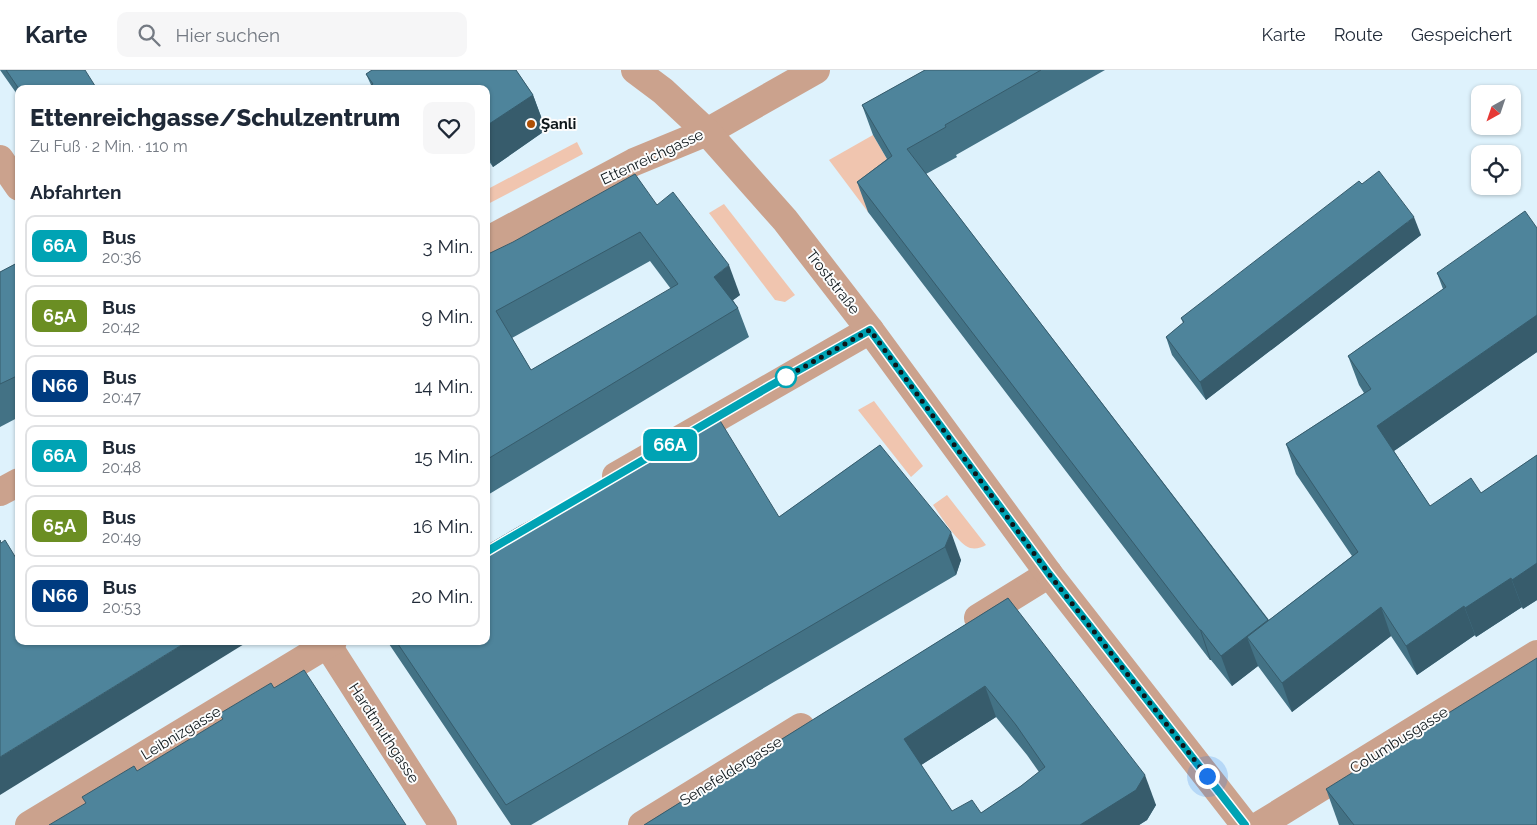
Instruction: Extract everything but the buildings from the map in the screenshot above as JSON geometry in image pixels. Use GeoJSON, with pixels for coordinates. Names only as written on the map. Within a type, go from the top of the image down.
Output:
{"type":"FeatureCollection","features":[{"type":"Feature","properties":{"kind":"street","name":"Troststraße"},"geometry":{"type":"LineString","coordinates":[[635,70],[663,91],[707,132],[785,220],[870,330],[1049,574],[1245,825]]}},
{"type":"Feature","properties":{"kind":"street","name":"Ettenreichgasse"},"geometry":{"type":"LineString","coordinates":[[490,240],[634,162],[707,132],[816,70]]}},
{"type":"Feature","properties":{"kind":"street"},"geometry":{"type":"LineString","coordinates":[[0,159],[15,181]]}},
{"type":"Feature","properties":{"kind":"street"},"geometry":{"type":"LineString","coordinates":[[598,487],[870,330]]}},
{"type":"Feature","properties":{"kind":"street"},"geometry":{"type":"LineString","coordinates":[[0,492],[15,484]]}},
{"type":"Feature","properties":{"kind":"street"},"geometry":{"type":"LineString","coordinates":[[956,632],[1049,574]]}},
{"type":"Feature","properties":{"kind":"street","name":"Leibnizgasse"},"geometry":{"type":"LineString","coordinates":[[29,825],[323,645]]}},
{"type":"Feature","properties":{"kind":"street","name":"Hardtmuthgasse"},"geometry":{"type":"LineString","coordinates":[[330,645],[442,825]]}},
{"type":"Feature","properties":{"kind":"street","name":"Columbusgasse"},"geometry":{"type":"LineString","coordinates":[[1260,825],[1537,654]]}},
{"type":"Feature","properties":{"kind":"street","name":"Senefeldergasse"},"geometry":{"type":"LineString","coordinates":[[642,825],[820,715]]}},
{"type":"Feature","properties":{"kind":"shaded area"},"geometry":{"type":"Polygon","coordinates":[[[873,135],[902,185],[868,212],[829,160],[873,135]]]}},
{"type":"Feature","properties":{"kind":"shaded area"},"geometry":{"type":"Polygon","coordinates":[[[577,142],[583,154],[490,203],[490,188],[577,142]]]}},
{"type":"Feature","properties":{"kind":"shaded area"},"geometry":{"type":"Polygon","coordinates":[[[724,204],[795,295],[785,302],[775,300],[709,213],[724,204]]]}},
{"type":"Feature","properties":{"kind":"shaded area"},"geometry":{"type":"Polygon","coordinates":[[[874,401],[923,466],[911,477],[858,410],[874,401]]]}},
{"type":"Feature","properties":{"kind":"shaded area"},"geometry":{"type":"Polygon","coordinates":[[[947,495],[986,545],[970,548],[960,541],[950,529],[933,505],[947,495]]]}},
{"type":"Feature","properties":{"kind":"bus line","name":"66A"},"geometry":{"type":"LineString","coordinates":[[490,550],[770,386],[870,330],[1049,574],[1245,825]]}},
{"type":"Feature","properties":{"kind":"place","name":"Şanli"},"geometry":{"type":"Point","coordinates":[531,124]}},
{"type":"Feature","properties":{"kind":"route"},"geometry":{"type":"LineString","coordinates":[[786,377],[784,378],[870,330],[1049,574],[1207,776]]}}]}
